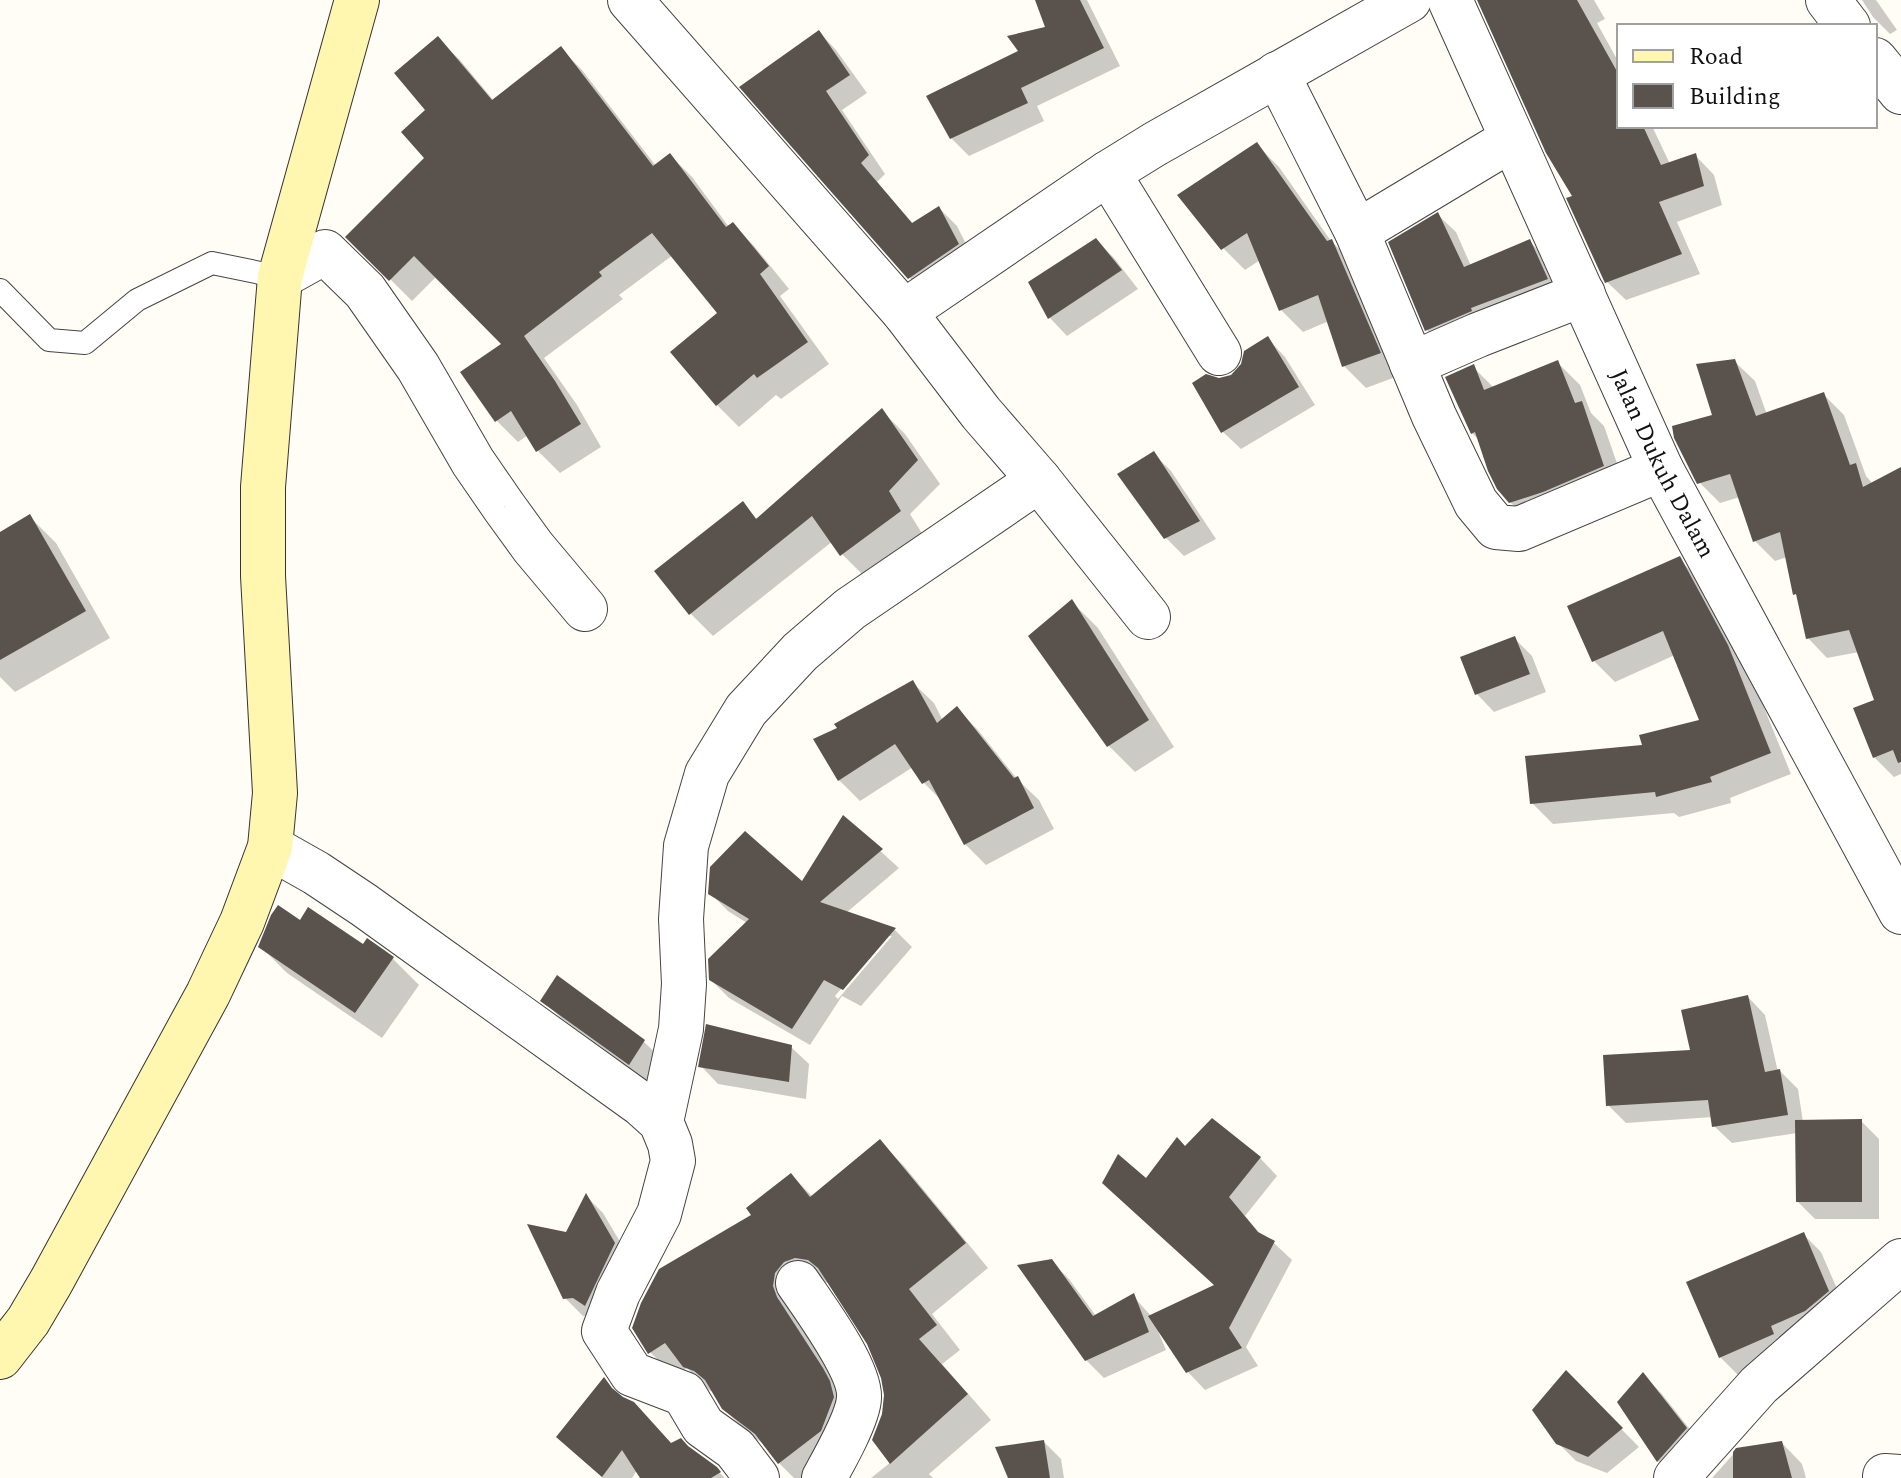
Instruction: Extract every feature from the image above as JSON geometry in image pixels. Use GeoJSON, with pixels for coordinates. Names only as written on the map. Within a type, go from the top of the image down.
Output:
{"type":"FeatureCollection","features":[{"type":"Feature","properties":{"kind":"street"},"geometry":{"type":"LineString","coordinates":[[0,1357],[28,1321],[51,1282],[208,994],[242,922],[270,847],[275,793],[263,576],[263,487],[280,277],[357,0]]}},
{"type":"Feature","properties":{"kind":"street"},"geometry":{"type":"LineString","coordinates":[[630,0],[904,312],[981,413],[1039,480],[1148,617]]}},
{"type":"Feature","properties":{"kind":"street"},"geometry":{"type":"LineString","coordinates":[[904,312],[1108,173],[1409,0]]}},
{"type":"Feature","properties":{"kind":"street","name":"Jalan Dukuh Dalam"},"geometry":{"type":"LineString","coordinates":[[1450,0],[1661,469],[1901,912]]}},
{"type":"Feature","properties":{"kind":"street"},"geometry":{"type":"LineString","coordinates":[[1828,0],[1846,24]]}},
{"type":"Feature","properties":{"kind":"street"},"geometry":{"type":"LineString","coordinates":[[1877,62],[1901,92]]}},
{"type":"Feature","properties":{"kind":"street"},"geometry":{"type":"LineString","coordinates":[[1277,74],[1357,232],[1434,416],[1476,503],[1496,527],[1519,529],[1661,469]]}},
{"type":"Feature","properties":{"kind":"street"},"geometry":{"type":"LineString","coordinates":[[1357,232],[1512,139]]}},
{"type":"Feature","properties":{"kind":"street"},"geometry":{"type":"LineString","coordinates":[[1108,173],[1219,353]]}},
{"type":"Feature","properties":{"kind":"street"},"geometry":{"type":"LineString","coordinates":[[280,277],[325,252],[365,291],[418,367],[473,462],[533,547],[585,609]]}},
{"type":"Feature","properties":{"kind":"street"},"geometry":{"type":"LineString","coordinates":[[1412,364],[1583,294]]}},
{"type":"Feature","properties":{"kind":"street"},"geometry":{"type":"LineString","coordinates":[[661,1122],[681,1029],[684,984],[681,919],[686,846],[707,774],[746,710],[800,652],[850,609],[1039,480]]}},
{"type":"Feature","properties":{"kind":"street"},"geometry":{"type":"LineString","coordinates":[[270,847],[364,905],[641,1104],[661,1122],[670,1144],[671,1170],[659,1214],[618,1293],[604,1331],[632,1374],[684,1394],[703,1426],[735,1449],[757,1478]]}},
{"type":"Feature","properties":{"kind":"street"},"geometry":{"type":"LineString","coordinates":[[1676,1478],[1759,1385],[1901,1261]]}},
{"type":"Feature","properties":{"kind":"street"},"geometry":{"type":"LineString","coordinates":[[798,1283],[837,1343],[857,1382],[859,1398],[855,1413],[824,1478]]}},
{"type":"Feature","properties":{"kind":"lane"},"geometry":{"type":"LineString","coordinates":[[0,290],[49,340],[85,343],[137,300],[212,263],[280,277]]}},
{"type":"Feature","properties":{"kind":"building"},"geometry":{"type":"Polygon","coordinates":[[[1035,0],[1080,0],[1104,48],[1021,88],[1028,103],[950,139],[926,96],[1018,51],[1007,36],[1045,27],[1035,0]]]}},
{"type":"Feature","properties":{"kind":"building"},"geometry":{"type":"Polygon","coordinates":[[[1477,0],[1577,0],[1617,71],[1617,128],[1644,128],[1661,165],[1696,153],[1704,186],[1659,202],[1682,254],[1605,283],[1566,198],[1572,196],[1546,153],[1477,0]]]}},
{"type":"Feature","properties":{"kind":"building"},"geometry":{"type":"Polygon","coordinates":[[[819,30],[850,75],[826,91],[869,155],[861,163],[912,223],[939,206],[959,244],[908,279],[739,87],[819,30]]]}},
{"type":"Feature","properties":{"kind":"building"},"geometry":{"type":"Polygon","coordinates":[[[438,36],[492,100],[561,46],[653,166],[670,153],[726,227],[733,222],[769,266],[760,274],[808,342],[757,378],[754,374],[716,406],[670,352],[717,313],[652,233],[599,272],[602,276],[524,336],[581,424],[536,452],[511,411],[495,422],[460,372],[501,344],[414,256],[389,281],[345,237],[424,158],[401,132],[425,110],[394,73],[438,36]]]}},
{"type":"Feature","properties":{"kind":"building"},"geometry":{"type":"Polygon","coordinates":[[[1257,142],[1327,241],[1332,239],[1381,353],[1342,367],[1318,295],[1279,311],[1247,233],[1221,250],[1177,195],[1257,142]]]}},
{"type":"Feature","properties":{"kind":"building"},"geometry":{"type":"Polygon","coordinates":[[[1438,212],[1464,267],[1530,239],[1548,279],[1471,308],[1472,311],[1425,331],[1388,242],[1438,212]]]}},
{"type":"Feature","properties":{"kind":"building"},"geometry":{"type":"Polygon","coordinates":[[[1096,238],[1122,270],[1048,319],[1028,282],[1096,238]]]}},
{"type":"Feature","properties":{"kind":"building"},"geometry":{"type":"Polygon","coordinates":[[[1268,336],[1299,387],[1221,433],[1192,383],[1206,374],[1219,378],[1231,375],[1241,364],[1244,351],[1268,336]]]}},
{"type":"Feature","properties":{"kind":"building"},"geometry":{"type":"Polygon","coordinates":[[[1735,359],[1756,416],[1824,392],[1850,465],[1856,463],[1863,487],[1901,467],[1901,762],[1898,763],[1893,750],[1873,758],[1853,708],[1874,700],[1849,630],[1806,639],[1780,532],[1753,542],[1730,474],[1697,484],[1674,438],[1672,426],[1712,415],[1696,364],[1735,359]]]}},
{"type":"Feature","properties":{"kind":"building"},"geometry":{"type":"Polygon","coordinates":[[[1558,360],[1575,403],[1582,401],[1604,466],[1509,503],[1497,489],[1475,432],[1471,434],[1445,377],[1474,364],[1484,390],[1558,360]]]}},
{"type":"Feature","properties":{"kind":"building"},"geometry":{"type":"Polygon","coordinates":[[[882,408],[918,460],[889,491],[901,511],[840,556],[812,516],[689,615],[654,571],[743,501],[756,519],[882,408]]]}},
{"type":"Feature","properties":{"kind":"building"},"geometry":{"type":"Polygon","coordinates":[[[1154,451],[1200,521],[1164,539],[1117,474],[1154,451]]]}},
{"type":"Feature","properties":{"kind":"building"},"geometry":{"type":"Polygon","coordinates":[[[30,514],[86,611],[0,660],[0,532],[30,514]]]}},
{"type":"Feature","properties":{"kind":"building"},"geometry":{"type":"Polygon","coordinates":[[[1680,556],[1728,645],[1771,753],[1710,777],[1712,782],[1656,797],[1655,792],[1530,804],[1525,756],[1642,745],[1639,735],[1699,720],[1663,631],[1592,662],[1567,606],[1680,556]]]}},
{"type":"Feature","properties":{"kind":"building"},"geometry":{"type":"Polygon","coordinates":[[[1072,599],[1149,720],[1107,747],[1028,636],[1072,599]]]}},
{"type":"Feature","properties":{"kind":"building"},"geometry":{"type":"Polygon","coordinates":[[[1515,636],[1530,674],[1475,695],[1460,657],[1515,636]]]}},
{"type":"Feature","properties":{"kind":"building"},"geometry":{"type":"Polygon","coordinates":[[[913,680],[937,723],[957,706],[1014,778],[1018,776],[1034,808],[964,845],[929,780],[922,784],[895,744],[838,781],[813,739],[837,728],[834,724],[913,680]]]}},
{"type":"Feature","properties":{"kind":"building"},"geometry":{"type":"Polygon","coordinates":[[[843,815],[883,849],[820,902],[896,928],[843,990],[824,980],[792,1029],[709,980],[708,959],[749,919],[708,894],[710,867],[745,831],[802,881],[843,815]]]}},
{"type":"Feature","properties":{"kind":"building"},"geometry":{"type":"Polygon","coordinates":[[[278,905],[300,920],[308,907],[363,944],[367,938],[394,957],[355,1013],[258,947],[278,905]]]}},
{"type":"Feature","properties":{"kind":"building"},"geometry":{"type":"Polygon","coordinates":[[[557,975],[645,1040],[629,1065],[540,1001],[557,975]]]}},
{"type":"Feature","properties":{"kind":"building"},"geometry":{"type":"Polygon","coordinates":[[[1748,995],[1765,1072],[1780,1069],[1788,1115],[1712,1127],[1708,1100],[1606,1106],[1603,1055],[1690,1050],[1681,1010],[1748,995]]]}},
{"type":"Feature","properties":{"kind":"building"},"geometry":{"type":"Polygon","coordinates":[[[706,1024],[792,1045],[789,1082],[698,1067],[706,1024]]]}},
{"type":"Feature","properties":{"kind":"building"},"geometry":{"type":"Polygon","coordinates":[[[1212,1118],[1261,1157],[1229,1197],[1258,1232],[1275,1241],[1229,1328],[1242,1348],[1186,1373],[1148,1316],[1214,1285],[1102,1183],[1118,1154],[1146,1178],[1177,1137],[1185,1146],[1212,1118]]]}},
{"type":"Feature","properties":{"kind":"building"},"geometry":{"type":"Polygon","coordinates":[[[1862,1119],[1862,1202],[1796,1202],[1795,1120],[1862,1119]]]}},
{"type":"Feature","properties":{"kind":"building"},"geometry":{"type":"Polygon","coordinates":[[[880,1139],[966,1243],[909,1289],[937,1325],[919,1339],[968,1394],[890,1464],[872,1440],[882,1414],[884,1395],[881,1378],[867,1344],[818,1268],[808,1260],[795,1258],[784,1262],[775,1273],[773,1286],[777,1297],[823,1368],[834,1397],[821,1431],[778,1464],[755,1434],[722,1409],[705,1380],[683,1367],[665,1343],[648,1354],[632,1328],[659,1269],[751,1215],[746,1208],[791,1173],[810,1197],[880,1139]]]}},
{"type":"Feature","properties":{"kind":"building"},"geometry":{"type":"Polygon","coordinates":[[[586,1193],[615,1243],[585,1306],[573,1298],[563,1299],[527,1224],[566,1232],[586,1193]]]}},
{"type":"Feature","properties":{"kind":"building"},"geometry":{"type":"Polygon","coordinates":[[[1804,1232],[1829,1291],[1805,1311],[1771,1326],[1774,1334],[1719,1358],[1686,1282],[1804,1232]]]}},
{"type":"Feature","properties":{"kind":"building"},"geometry":{"type":"Polygon","coordinates":[[[1052,1259],[1093,1316],[1134,1293],[1149,1332],[1085,1361],[1017,1265],[1052,1259]]]}},
{"type":"Feature","properties":{"kind":"building"},"geometry":{"type":"Polygon","coordinates":[[[1566,1370],[1623,1428],[1588,1457],[1556,1444],[1532,1410],[1566,1370]]]}},
{"type":"Feature","properties":{"kind":"building"},"geometry":{"type":"Polygon","coordinates":[[[1643,1372],[1687,1428],[1657,1462],[1617,1402],[1643,1372]]]}},
{"type":"Feature","properties":{"kind":"building"},"geometry":{"type":"Polygon","coordinates":[[[604,1377],[612,1388],[634,1402],[671,1443],[681,1438],[721,1472],[711,1478],[640,1478],[622,1450],[602,1477],[556,1437],[604,1377]]]}},
{"type":"Feature","properties":{"kind":"building"},"geometry":{"type":"Polygon","coordinates":[[[1044,1440],[1050,1478],[1008,1478],[995,1447],[1044,1440]]]}},
{"type":"Feature","properties":{"kind":"building"},"geometry":{"type":"Polygon","coordinates":[[[1782,1441],[1792,1478],[1733,1478],[1733,1452],[1736,1448],[1782,1441]]]}}]}
